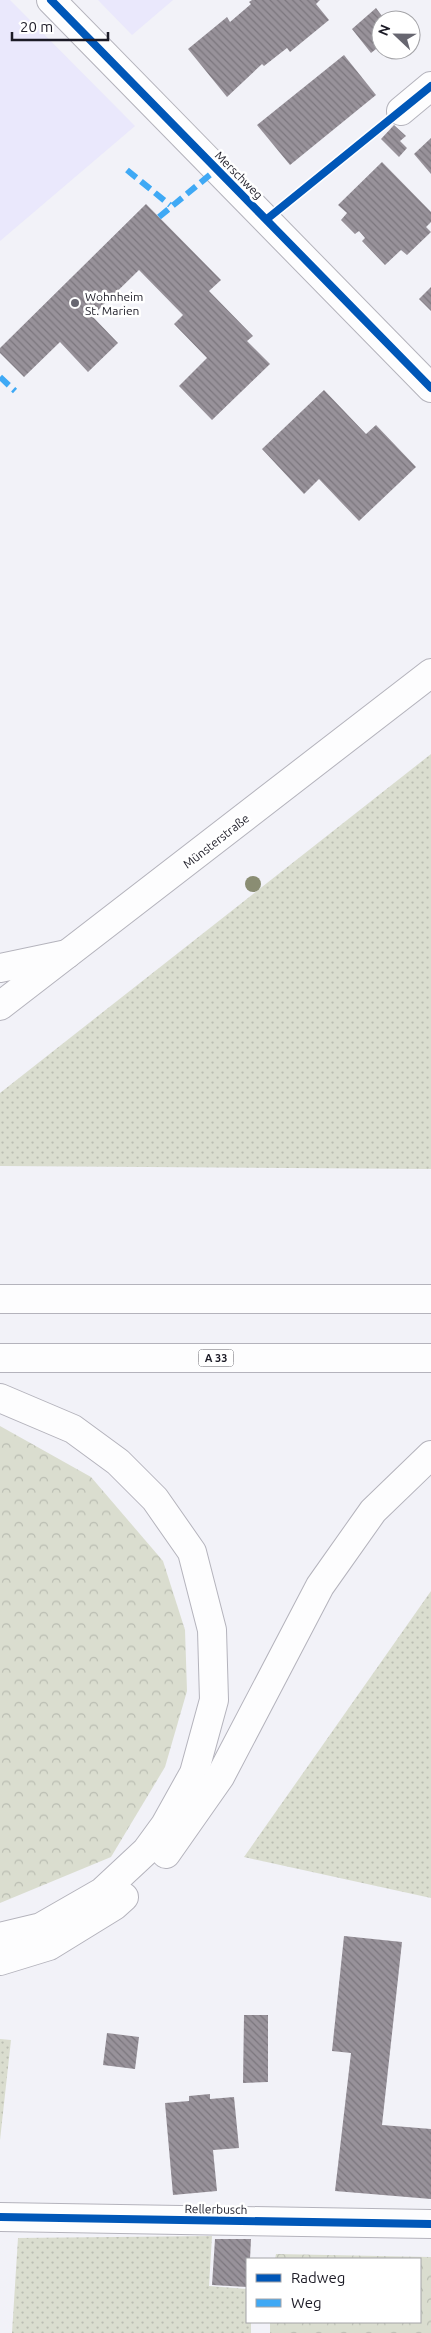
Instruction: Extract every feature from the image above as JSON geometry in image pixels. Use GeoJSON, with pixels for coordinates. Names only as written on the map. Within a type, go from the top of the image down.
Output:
{"type":"FeatureCollection","features":[{"type":"Feature","properties":{"kind":"main road","name":"Merschweg"},"geometry":{"type":"LineString","coordinates":[[51,0],[431,388]]}},
{"type":"Feature","properties":{"kind":"main road"},"geometry":{"type":"LineString","coordinates":[[401,111],[431,86]]}},
{"type":"Feature","properties":{"kind":"main road","name":"Münsterstraße"},"geometry":{"type":"LineString","coordinates":[[0,1006],[210,846],[431,673]]}},
{"type":"Feature","properties":{"kind":"main road"},"geometry":{"type":"LineString","coordinates":[[0,968],[67,954]]}},
{"type":"Feature","properties":{"kind":"main road"},"geometry":{"type":"LineString","coordinates":[[0,1299],[431,1299]]}},
{"type":"Feature","properties":{"kind":"main road","name":"A 33"},"geometry":{"type":"LineString","coordinates":[[0,1358],[431,1358]]}},
{"type":"Feature","properties":{"kind":"main road"},"geometry":{"type":"LineString","coordinates":[[0,1398],[73,1429],[118,1462],[155,1499],[192,1552],[212,1630],[214,1700],[194,1772],[165,1825],[146,1851],[102,1892],[41,1927],[0,1936]]}},
{"type":"Feature","properties":{"kind":"main road"},"geometry":{"type":"LineString","coordinates":[[0,1961],[49,1946],[114,1906],[157,1867],[220,1777],[320,1586],[373,1510],[431,1455]]}},
{"type":"Feature","properties":{"kind":"main road","name":"Rellerbusch"},"geometry":{"type":"LineString","coordinates":[[0,2217],[431,2224]]}},
{"type":"Feature","properties":{"kind":"shaded area"},"geometry":{"type":"Polygon","coordinates":[[[0,0],[10,0],[135,126],[0,241],[0,0]]]}},
{"type":"Feature","properties":{"kind":"shaded area"},"geometry":{"type":"Polygon","coordinates":[[[98,0],[173,0],[132,35],[98,0]]]}},
{"type":"Feature","properties":{"kind":"green space"},"geometry":{"type":"Polygon","coordinates":[[[431,754],[431,1169],[0,1166],[0,1093],[431,754]]]}},
{"type":"Feature","properties":{"kind":"green space"},"geometry":{"type":"Polygon","coordinates":[[[0,1426],[91,1477],[163,1561],[185,1630],[187,1691],[165,1767],[111,1857],[0,1903],[0,1426]]]}},
{"type":"Feature","properties":{"kind":"green space"},"geometry":{"type":"Polygon","coordinates":[[[431,1591],[431,1898],[244,1857],[431,1591]]]}},
{"type":"Feature","properties":{"kind":"green space"},"geometry":{"type":"Polygon","coordinates":[[[0,2039],[11,2040],[0,2140],[0,2039]]]}},
{"type":"Feature","properties":{"kind":"green space"},"geometry":{"type":"Polygon","coordinates":[[[212,2236],[209,2286],[246,2289],[246,2323],[251,2323],[251,2333],[12,2333],[18,2238],[212,2236]]]}},
{"type":"Feature","properties":{"kind":"green space"},"geometry":{"type":"Polygon","coordinates":[[[276,2254],[431,2257],[431,2333],[270,2333],[270,2323],[421,2323],[421,2258],[275,2258],[276,2254]]]}},
{"type":"Feature","properties":{"kind":"building"},"geometry":{"type":"Polygon","coordinates":[[[252,0],[320,0],[316,4],[329,20],[290,52],[287,48],[264,66],[262,64],[227,97],[188,49],[227,17],[230,22],[251,4],[249,2],[252,0]]]}},
{"type":"Feature","properties":{"kind":"building"},"geometry":{"type":"Polygon","coordinates":[[[371,12],[371,53],[352,29],[371,12]]]}},
{"type":"Feature","properties":{"kind":"building"},"geometry":{"type":"Polygon","coordinates":[[[344,55],[376,95],[290,165],[257,125],[344,55]]]}},
{"type":"Feature","properties":{"kind":"building"},"geometry":{"type":"Polygon","coordinates":[[[394,125],[406,136],[400,141],[407,148],[399,157],[381,139],[394,125]]]}},
{"type":"Feature","properties":{"kind":"building"},"geometry":{"type":"Polygon","coordinates":[[[431,138],[431,174],[414,154],[431,138]]]}},
{"type":"Feature","properties":{"kind":"building"},"geometry":{"type":"Polygon","coordinates":[[[382,162],[431,212],[431,222],[426,227],[431,232],[407,255],[401,250],[385,265],[362,241],[365,238],[359,231],[355,234],[341,220],[347,213],[338,205],[382,162]]]}},
{"type":"Feature","properties":{"kind":"building","name":"Wohnheim St. Marien"},"geometry":{"type":"Polygon","coordinates":[[[146,204],[221,280],[209,291],[253,336],[247,341],[270,364],[212,420],[179,386],[207,358],[174,324],[183,315],[139,270],[92,316],[118,343],[88,372],[60,342],[24,377],[0,353],[0,348],[146,204]]]}},
{"type":"Feature","properties":{"kind":"building"},"geometry":{"type":"Polygon","coordinates":[[[431,287],[431,311],[419,299],[431,287]]]}},
{"type":"Feature","properties":{"kind":"building"},"geometry":{"type":"Polygon","coordinates":[[[324,390],[366,434],[376,425],[416,467],[359,521],[319,479],[304,494],[262,449],[324,390]]]}},
{"type":"Feature","properties":{"kind":"building"},"geometry":{"type":"Polygon","coordinates":[[[344,1936],[402,1942],[382,2125],[431,2129],[431,2199],[335,2191],[351,2053],[332,2051],[344,1936]]]}},
{"type":"Feature","properties":{"kind":"building"},"geometry":{"type":"Polygon","coordinates":[[[244,2015],[268,2015],[268,2082],[243,2083],[244,2015]]]}},
{"type":"Feature","properties":{"kind":"building"},"geometry":{"type":"Polygon","coordinates":[[[107,2033],[139,2037],[135,2069],[103,2065],[107,2033]]]}},
{"type":"Feature","properties":{"kind":"building"},"geometry":{"type":"Polygon","coordinates":[[[210,2094],[210,2099],[234,2097],[239,2148],[213,2150],[217,2191],[173,2195],[165,2103],[189,2101],[189,2096],[210,2094]]]}},
{"type":"Feature","properties":{"kind":"building"},"geometry":{"type":"Polygon","coordinates":[[[215,2239],[251,2239],[250,2258],[246,2258],[246,2287],[212,2285],[215,2239]]]}},
{"type":"Feature","properties":{"kind":"marked path"},"geometry":{"type":"LineString","coordinates":[[159,217],[217,169]]}},
{"type":"Feature","properties":{"kind":"marked path"},"geometry":{"type":"LineString","coordinates":[[127,170],[170,205]]}},
{"type":"Feature","properties":{"kind":"marked path"},"geometry":{"type":"LineString","coordinates":[[0,377],[15,391]]}},
{"type":"Feature","properties":{"kind":"cycle path"},"geometry":{"type":"LineString","coordinates":[[51,0],[431,388]]}},
{"type":"Feature","properties":{"kind":"cycle path"},"geometry":{"type":"LineString","coordinates":[[267,219],[431,86]]}},
{"type":"Feature","properties":{"kind":"cycle path"},"geometry":{"type":"LineString","coordinates":[[0,2217],[431,2224]]}},
{"type":"Feature","properties":{"kind":"place","name":"Wohnheim St. Marien"},"geometry":{"type":"Point","coordinates":[75,303]}}]}
